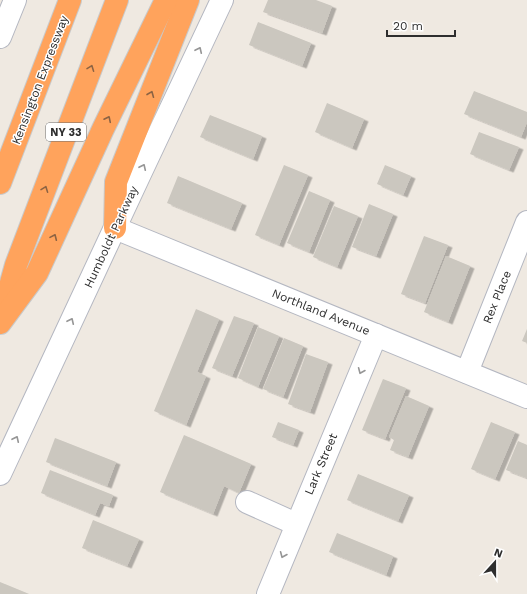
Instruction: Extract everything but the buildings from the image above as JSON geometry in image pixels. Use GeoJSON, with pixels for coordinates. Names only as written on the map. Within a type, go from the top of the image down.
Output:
{"type":"FeatureCollection","features":[{"type":"Feature","properties":{"kind":"highway","name":"Kensington Expressway"},"geometry":{"type":"LineString","coordinates":[[0,183],[70,0]]}},
{"type":"Feature","properties":{"kind":"highway","name":"NY 33"},"geometry":{"type":"LineString","coordinates":[[0,322],[16,265],[117,0]]}},
{"type":"Feature","properties":{"kind":"highway"},"geometry":{"type":"LineString","coordinates":[[0,322],[37,273],[103,129],[166,0]]}},
{"type":"Feature","properties":{"kind":"highway"},"geometry":{"type":"LineString","coordinates":[[115,228],[116,182],[188,0]]}},
{"type":"Feature","properties":{"kind":"street"},"geometry":{"type":"LineString","coordinates":[[0,37],[15,0]]}},
{"type":"Feature","properties":{"kind":"street","name":"Humboldt Parkway"},"geometry":{"type":"LineString","coordinates":[[0,474],[222,0]]}},
{"type":"Feature","properties":{"kind":"street","name":"Rex Place"},"geometry":{"type":"LineString","coordinates":[[467,372],[527,222]]}},
{"type":"Feature","properties":{"kind":"street","name":"Northland Avenue"},"geometry":{"type":"LineString","coordinates":[[115,228],[527,397]]}},
{"type":"Feature","properties":{"kind":"street","name":"Lark Street"},"geometry":{"type":"LineString","coordinates":[[268,594],[376,335]]}},
{"type":"Feature","properties":{"kind":"street"},"geometry":{"type":"LineString","coordinates":[[247,502],[296,524]]}}]}
